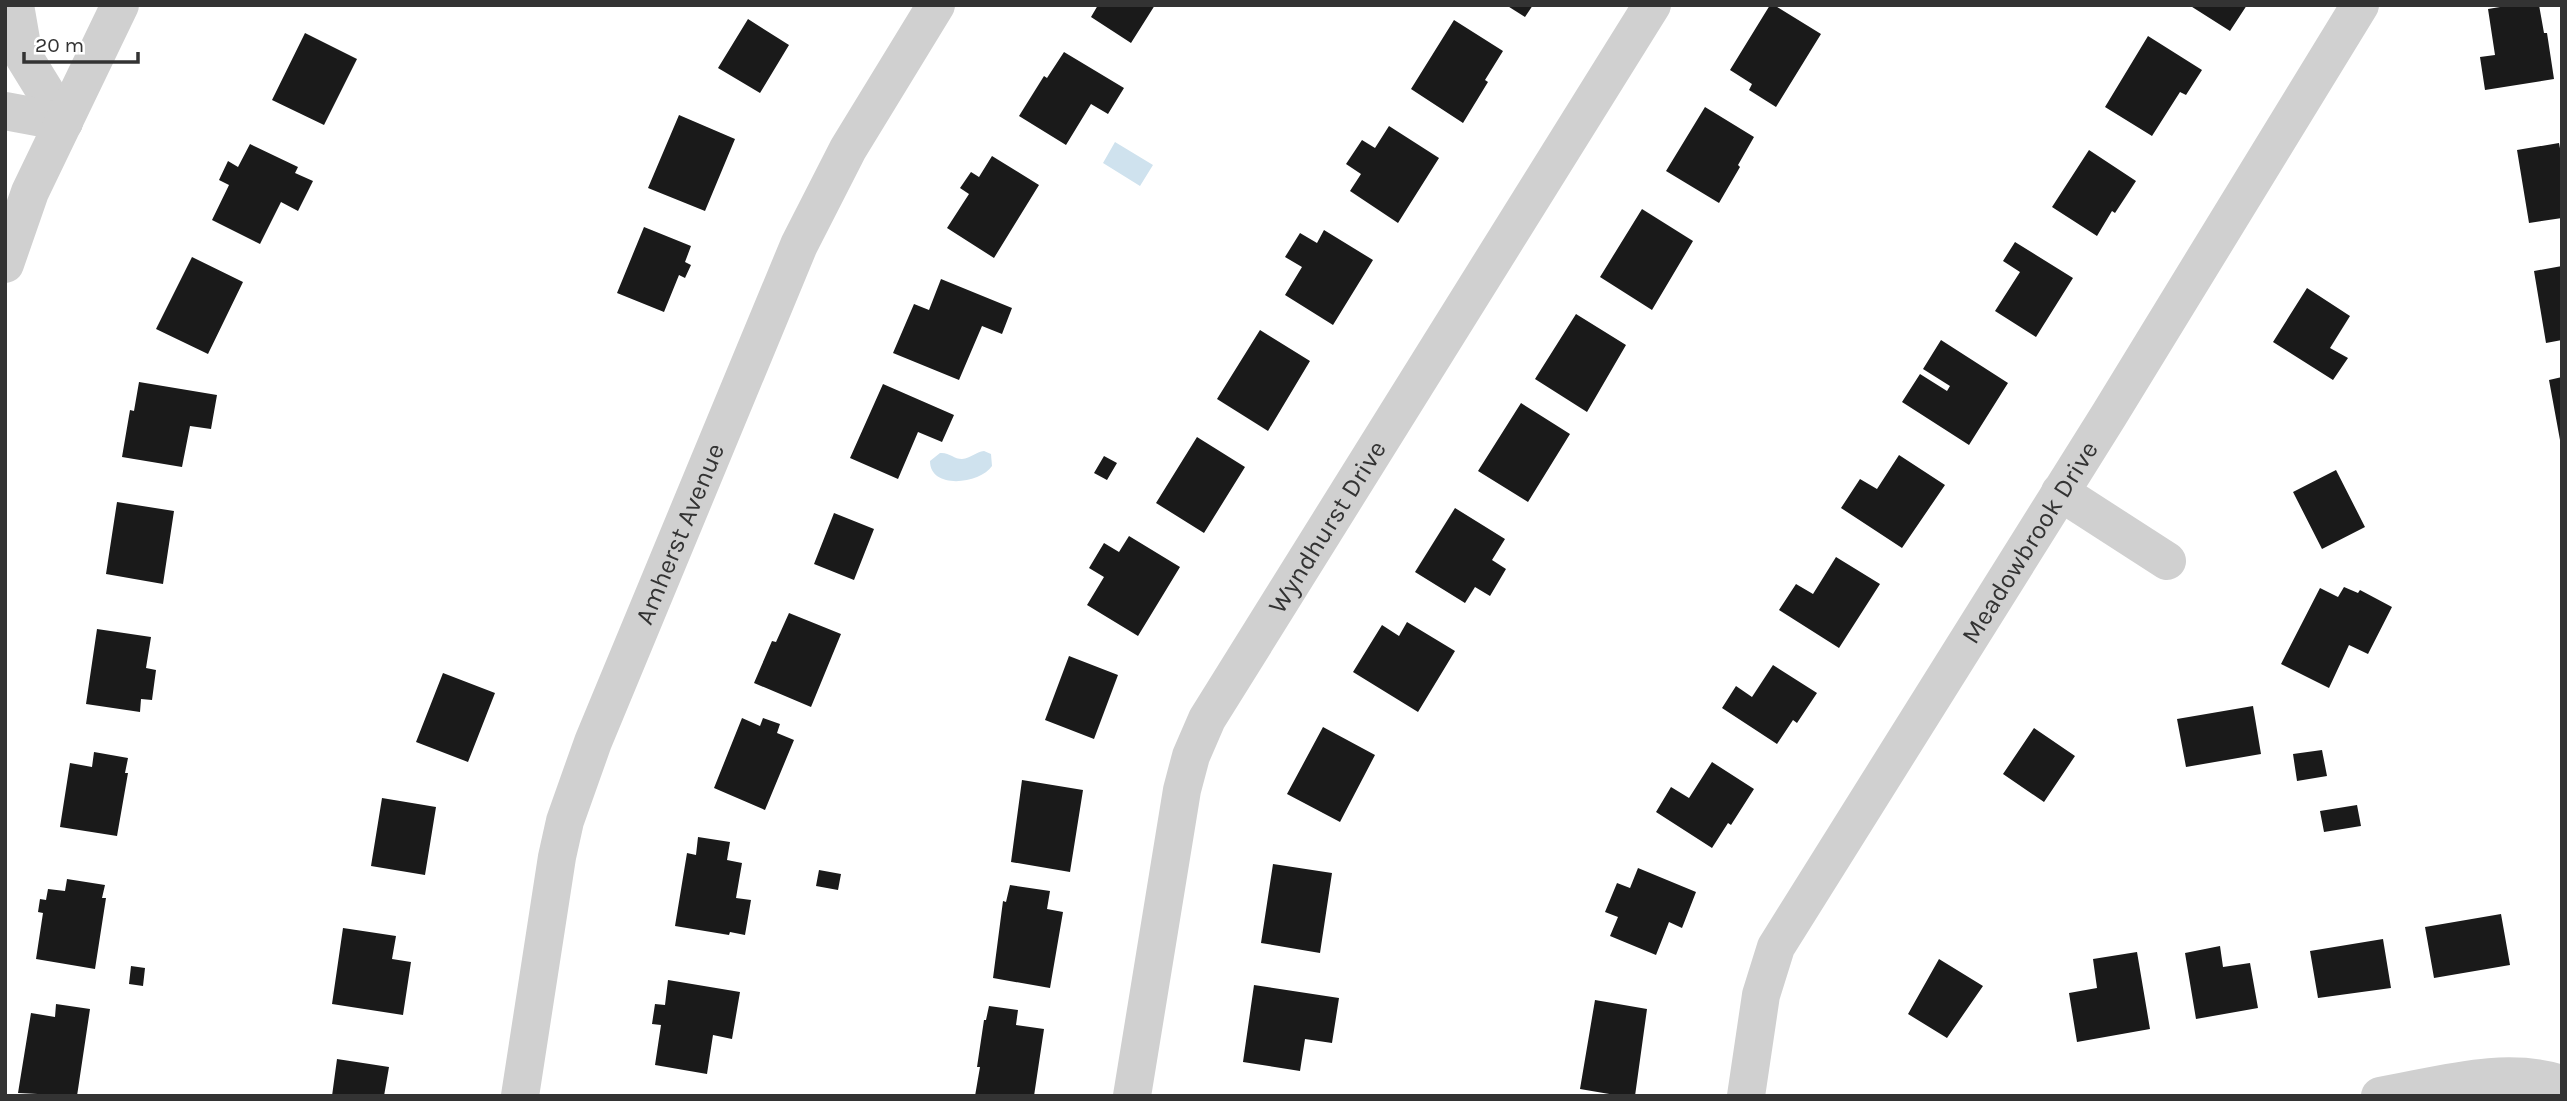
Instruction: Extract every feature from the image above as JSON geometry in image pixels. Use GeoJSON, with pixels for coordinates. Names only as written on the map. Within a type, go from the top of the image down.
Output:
{"type":"FeatureCollection","features":[{"type":"Feature","properties":{"kind":"street"},"geometry":{"type":"LineString","coordinates":[[15,5],[24,57],[64,122]]}},
{"type":"Feature","properties":{"kind":"street"},"geometry":{"type":"LineString","coordinates":[[5,264],[30,192],[120,5]]}},
{"type":"Feature","properties":{"kind":"street","name":"Amherst Avenue"},"geometry":{"type":"LineString","coordinates":[[520,1096],[557,857],[565,821],[593,742],[799,245],[848,149],[936,5]]}},
{"type":"Feature","properties":{"kind":"street","name":"Wyndhurst Drive"},"geometry":{"type":"LineString","coordinates":[[1132,1096],[1182,789],[1191,756],[1207,719],[1652,5]]}},
{"type":"Feature","properties":{"kind":"street","name":"Meadowbrook Drive"},"geometry":{"type":"LineString","coordinates":[[1746,1096],[1761,995],[1776,947],[2360,5]]}},
{"type":"Feature","properties":{"kind":"street"},"geometry":{"type":"LineString","coordinates":[[5,111],[64,122]]}},
{"type":"Feature","properties":{"kind":"street"},"geometry":{"type":"LineString","coordinates":[[2060,492],[2167,561]]}},
{"type":"Feature","properties":{"kind":"street"},"geometry":{"type":"LineString","coordinates":[[2380,1096],[2501,1077],[2530,1077],[2562,1084]]}},
{"type":"Feature","properties":{"kind":"water"},"geometry":{"type":"Polygon","coordinates":[[[1115,142],[1153,165],[1140,186],[1103,163],[1115,142]]]}},
{"type":"Feature","properties":{"kind":"water"},"geometry":{"type":"Polygon","coordinates":[[[984,451],[991,454],[992,466],[977,477],[946,480],[938,477],[932,470],[930,461],[940,453],[962,459],[984,451]]]}},
{"type":"Feature","properties":{"kind":"building"},"geometry":{"type":"Polygon","coordinates":[[[1098,5],[1155,5],[1131,43],[1091,17],[1098,5]]]}},
{"type":"Feature","properties":{"kind":"building"},"geometry":{"type":"Polygon","coordinates":[[[1506,5],[1533,5],[1525,17],[1506,5]]]}},
{"type":"Feature","properties":{"kind":"building"},"geometry":{"type":"Polygon","coordinates":[[[1770,5],[1821,34],[1776,107],[1749,90],[1752,84],[1730,70],[1770,5]]]}},
{"type":"Feature","properties":{"kind":"building"},"geometry":{"type":"Polygon","coordinates":[[[2189,5],[2247,5],[2230,31],[2189,5]]]}},
{"type":"Feature","properties":{"kind":"building"},"geometry":{"type":"Polygon","coordinates":[[[2512,5],[2539,5],[2544,33],[2547,33],[2554,79],[2485,90],[2480,57],[2495,55],[2488,9],[2512,5]]]}},
{"type":"Feature","properties":{"kind":"building"},"geometry":{"type":"Polygon","coordinates":[[[748,19],[789,45],[760,93],[718,68],[748,19]]]}},
{"type":"Feature","properties":{"kind":"building"},"geometry":{"type":"Polygon","coordinates":[[[1454,20],[1503,51],[1463,123],[1411,89],[1454,20]]]}},
{"type":"Feature","properties":{"kind":"building"},"geometry":{"type":"Polygon","coordinates":[[[305,33],[357,59],[324,125],[272,100],[305,33]]]}},
{"type":"Feature","properties":{"kind":"building"},"geometry":{"type":"Polygon","coordinates":[[[2148,36],[2202,70],[2186,95],[2180,92],[2152,136],[2105,107],[2148,36]]]}},
{"type":"Feature","properties":{"kind":"building"},"geometry":{"type":"Polygon","coordinates":[[[1064,52],[1124,88],[1108,114],[1091,104],[1066,145],[1019,116],[1044,76],[1047,78],[1064,52]]]}},
{"type":"Feature","properties":{"kind":"building"},"geometry":{"type":"Polygon","coordinates":[[[1705,107],[1754,137],[1719,203],[1666,171],[1705,107]]]}},
{"type":"Feature","properties":{"kind":"building"},"geometry":{"type":"Polygon","coordinates":[[[679,115],[735,139],[705,211],[648,188],[679,115]]]}},
{"type":"Feature","properties":{"kind":"building"},"geometry":{"type":"Polygon","coordinates":[[[1389,126],[1439,158],[1398,223],[1350,191],[1361,174],[1346,164],[1362,140],[1375,148],[1389,126]]]}},
{"type":"Feature","properties":{"kind":"building"},"geometry":{"type":"Polygon","coordinates":[[[2559,143],[2562,159],[2562,218],[2529,223],[2517,150],[2559,143]]]}},
{"type":"Feature","properties":{"kind":"building"},"geometry":{"type":"Polygon","coordinates":[[[250,144],[298,167],[295,173],[313,181],[298,211],[281,202],[260,244],[212,220],[229,185],[219,180],[228,161],[238,167],[250,144]]]}},
{"type":"Feature","properties":{"kind":"building"},"geometry":{"type":"Polygon","coordinates":[[[2089,150],[2136,181],[2115,213],[2112,211],[2097,236],[2052,207],[2089,150]]]}},
{"type":"Feature","properties":{"kind":"building"},"geometry":{"type":"Polygon","coordinates":[[[992,156],[1039,185],[994,258],[947,228],[969,194],[960,188],[971,172],[979,177],[992,156]]]}},
{"type":"Feature","properties":{"kind":"building"},"geometry":{"type":"Polygon","coordinates":[[[1642,209],[1693,241],[1652,310],[1600,277],[1642,209]]]}},
{"type":"Feature","properties":{"kind":"building"},"geometry":{"type":"Polygon","coordinates":[[[644,227],[691,246],[685,262],[691,265],[685,278],[679,275],[664,312],[617,293],[644,227]]]}},
{"type":"Feature","properties":{"kind":"building"},"geometry":{"type":"Polygon","coordinates":[[[1324,230],[1373,260],[1333,325],[1285,295],[1302,267],[1285,257],[1300,233],[1317,243],[1324,230]]]}},
{"type":"Feature","properties":{"kind":"building"},"geometry":{"type":"Polygon","coordinates":[[[2015,242],[2073,278],[2036,337],[1995,311],[2020,272],[2003,261],[2015,242]]]}},
{"type":"Feature","properties":{"kind":"building"},"geometry":{"type":"Polygon","coordinates":[[[192,257],[243,282],[208,354],[156,329],[192,257]]]}},
{"type":"Feature","properties":{"kind":"building"},"geometry":{"type":"Polygon","coordinates":[[[2562,266],[2562,340],[2546,343],[2534,271],[2562,266]]]}},
{"type":"Feature","properties":{"kind":"building"},"geometry":{"type":"Polygon","coordinates":[[[941,279],[1012,308],[1002,334],[982,326],[959,380],[893,353],[914,304],[929,310],[941,279]]]}},
{"type":"Feature","properties":{"kind":"building"},"geometry":{"type":"Polygon","coordinates":[[[2307,288],[2350,316],[2330,348],[2348,358],[2333,380],[2273,342],[2307,288]]]}},
{"type":"Feature","properties":{"kind":"building"},"geometry":{"type":"Polygon","coordinates":[[[1576,314],[1626,345],[1587,412],[1535,379],[1576,314]]]}},
{"type":"Feature","properties":{"kind":"building"},"geometry":{"type":"Polygon","coordinates":[[[1260,330],[1310,361],[1268,431],[1217,399],[1260,330]]]}},
{"type":"Feature","properties":{"kind":"building"},"geometry":{"type":"Polygon","coordinates":[[[1941,340],[2008,383],[1969,445],[1902,402],[1920,374],[1947,391],[1950,386],[1923,369],[1941,340]]]}},
{"type":"Feature","properties":{"kind":"building"},"geometry":{"type":"Polygon","coordinates":[[[2562,377],[2562,440],[2560,440],[2549,380],[2562,377]]]}},
{"type":"Feature","properties":{"kind":"building"},"geometry":{"type":"Polygon","coordinates":[[[139,382],[217,395],[211,429],[190,426],[182,467],[122,457],[130,410],[134,411],[139,382]]]}},
{"type":"Feature","properties":{"kind":"building"},"geometry":{"type":"Polygon","coordinates":[[[883,384],[954,415],[942,442],[918,432],[898,479],[850,458],[883,384]]]}},
{"type":"Feature","properties":{"kind":"building"},"geometry":{"type":"Polygon","coordinates":[[[1521,403],[1570,434],[1528,502],[1478,471],[1521,403]]]}},
{"type":"Feature","properties":{"kind":"building"},"geometry":{"type":"Polygon","coordinates":[[[1197,437],[1245,467],[1204,533],[1156,503],[1197,437]]]}},
{"type":"Feature","properties":{"kind":"building"},"geometry":{"type":"Polygon","coordinates":[[[1899,455],[1945,485],[1902,548],[1841,508],[1860,479],[1877,489],[1899,455]]]}},
{"type":"Feature","properties":{"kind":"building"},"geometry":{"type":"Polygon","coordinates":[[[1104,456],[1117,463],[1107,480],[1094,473],[1104,456]]]}},
{"type":"Feature","properties":{"kind":"building"},"geometry":{"type":"Polygon","coordinates":[[[2336,470],[2365,527],[2322,549],[2293,492],[2336,470]]]}},
{"type":"Feature","properties":{"kind":"building"},"geometry":{"type":"Polygon","coordinates":[[[117,502],[174,511],[163,584],[106,574],[117,502]]]}},
{"type":"Feature","properties":{"kind":"building"},"geometry":{"type":"Polygon","coordinates":[[[1455,508],[1505,539],[1492,560],[1506,569],[1490,596],[1475,587],[1465,603],[1415,572],[1455,508]]]}},
{"type":"Feature","properties":{"kind":"building"},"geometry":{"type":"Polygon","coordinates":[[[834,513],[874,529],[854,580],[814,564],[834,513]]]}},
{"type":"Feature","properties":{"kind":"building"},"geometry":{"type":"Polygon","coordinates":[[[1129,536],[1180,567],[1138,636],[1087,605],[1104,577],[1089,568],[1104,543],[1119,552],[1129,536]]]}},
{"type":"Feature","properties":{"kind":"building"},"geometry":{"type":"Polygon","coordinates":[[[1836,557],[1880,584],[1839,648],[1779,610],[1796,584],[1813,594],[1836,557]]]}},
{"type":"Feature","properties":{"kind":"building"},"geometry":{"type":"Polygon","coordinates":[[[2344,587],[2358,593],[2360,590],[2392,607],[2368,654],[2349,645],[2329,688],[2281,664],[2320,588],[2338,597],[2344,587]]]}},
{"type":"Feature","properties":{"kind":"building"},"geometry":{"type":"Polygon","coordinates":[[[789,613],[841,634],[811,707],[754,683],[772,641],[776,642],[789,613]]]}},
{"type":"Feature","properties":{"kind":"building"},"geometry":{"type":"Polygon","coordinates":[[[1407,622],[1455,651],[1418,712],[1353,672],[1382,625],[1399,636],[1407,622]]]}},
{"type":"Feature","properties":{"kind":"building"},"geometry":{"type":"Polygon","coordinates":[[[97,629],[151,637],[146,668],[156,670],[152,700],[141,699],[140,712],[86,704],[97,629]]]}},
{"type":"Feature","properties":{"kind":"building"},"geometry":{"type":"Polygon","coordinates":[[[1069,656],[1118,675],[1094,739],[1045,720],[1069,656]]]}},
{"type":"Feature","properties":{"kind":"building"},"geometry":{"type":"Polygon","coordinates":[[[1773,665],[1817,693],[1797,723],[1793,720],[1777,744],[1722,708],[1736,686],[1752,697],[1773,665]]]}},
{"type":"Feature","properties":{"kind":"building"},"geometry":{"type":"Polygon","coordinates":[[[443,673],[495,693],[468,762],[416,742],[443,673]]]}},
{"type":"Feature","properties":{"kind":"building"},"geometry":{"type":"Polygon","coordinates":[[[2253,706],[2261,754],[2186,767],[2177,719],[2253,706]]]}},
{"type":"Feature","properties":{"kind":"building"},"geometry":{"type":"Polygon","coordinates":[[[742,718],[760,726],[763,718],[780,724],[777,733],[794,740],[765,810],[714,788],[742,718]]]}},
{"type":"Feature","properties":{"kind":"building"},"geometry":{"type":"Polygon","coordinates":[[[1323,727],[1375,755],[1340,822],[1287,794],[1323,727]]]}},
{"type":"Feature","properties":{"kind":"building"},"geometry":{"type":"Polygon","coordinates":[[[2034,728],[2075,756],[2044,802],[2003,774],[2034,728]]]}},
{"type":"Feature","properties":{"kind":"building"},"geometry":{"type":"Polygon","coordinates":[[[2322,750],[2327,776],[2297,781],[2293,754],[2322,750]]]}},
{"type":"Feature","properties":{"kind":"building"},"geometry":{"type":"Polygon","coordinates":[[[94,752],[128,758],[117,836],[60,827],[70,763],[92,767],[94,752]]]}},
{"type":"Feature","properties":{"kind":"building"},"geometry":{"type":"Polygon","coordinates":[[[1712,762],[1754,789],[1731,825],[1728,823],[1712,848],[1656,812],[1671,787],[1689,798],[1712,762]]]}},
{"type":"Feature","properties":{"kind":"building"},"geometry":{"type":"Polygon","coordinates":[[[1022,780],[1083,790],[1070,872],[1011,862],[1022,780]]]}},
{"type":"Feature","properties":{"kind":"building"},"geometry":{"type":"Polygon","coordinates":[[[382,798],[436,807],[425,875],[371,866],[382,798]]]}},
{"type":"Feature","properties":{"kind":"building"},"geometry":{"type":"Polygon","coordinates":[[[2357,805],[2361,826],[2324,832],[2320,811],[2357,805]]]}},
{"type":"Feature","properties":{"kind":"building"},"geometry":{"type":"Polygon","coordinates":[[[698,837],[730,842],[727,860],[742,863],[736,898],[751,900],[745,935],[675,926],[687,853],[696,855],[698,837]]]}},
{"type":"Feature","properties":{"kind":"building"},"geometry":{"type":"Polygon","coordinates":[[[1273,864],[1332,873],[1320,953],[1261,943],[1273,864]]]}},
{"type":"Feature","properties":{"kind":"building"},"geometry":{"type":"Polygon","coordinates":[[[1638,868],[1696,892],[1682,928],[1669,922],[1656,955],[1610,936],[1618,917],[1605,912],[1617,883],[1630,888],[1638,868]]]}},
{"type":"Feature","properties":{"kind":"building"},"geometry":{"type":"Polygon","coordinates":[[[819,870],[841,874],[838,890],[816,886],[819,870]]]}},
{"type":"Feature","properties":{"kind":"building"},"geometry":{"type":"Polygon","coordinates":[[[67,879],[105,885],[102,898],[106,898],[95,969],[36,959],[43,913],[38,912],[40,899],[46,900],[48,889],[65,891],[67,879]]]}},
{"type":"Feature","properties":{"kind":"building"},"geometry":{"type":"Polygon","coordinates":[[[1010,885],[1050,891],[1047,909],[1063,912],[1050,988],[993,978],[1003,901],[1006,902],[1010,885]]]}},
{"type":"Feature","properties":{"kind":"building"},"geometry":{"type":"Polygon","coordinates":[[[2501,914],[2510,965],[2434,978],[2425,927],[2501,914]]]}},
{"type":"Feature","properties":{"kind":"building"},"geometry":{"type":"Polygon","coordinates":[[[343,928],[396,936],[392,959],[411,962],[403,1015],[332,1004],[343,928]]]}},
{"type":"Feature","properties":{"kind":"building"},"geometry":{"type":"Polygon","coordinates":[[[2383,939],[2391,988],[2318,998],[2310,951],[2383,939]]]}},
{"type":"Feature","properties":{"kind":"building"},"geometry":{"type":"Polygon","coordinates":[[[2220,946],[2223,967],[2250,963],[2258,1008],[2196,1019],[2185,953],[2220,946]]]}},
{"type":"Feature","properties":{"kind":"building"},"geometry":{"type":"Polygon","coordinates":[[[2137,952],[2150,1029],[2077,1042],[2069,993],[2097,988],[2093,959],[2137,952]]]}},
{"type":"Feature","properties":{"kind":"building"},"geometry":{"type":"Polygon","coordinates":[[[1939,959],[1983,986],[1947,1038],[1908,1014],[1939,959]]]}},
{"type":"Feature","properties":{"kind":"building"},"geometry":{"type":"Polygon","coordinates":[[[131,966],[145,968],[143,986],[129,984],[131,966]]]}},
{"type":"Feature","properties":{"kind":"building"},"geometry":{"type":"Polygon","coordinates":[[[668,980],[740,992],[732,1039],[713,1035],[707,1074],[655,1065],[661,1025],[652,1024],[655,1004],[665,1005],[668,980]]]}},
{"type":"Feature","properties":{"kind":"building"},"geometry":{"type":"Polygon","coordinates":[[[1254,985],[1339,998],[1332,1043],[1305,1039],[1300,1071],[1243,1062],[1254,985]]]}},
{"type":"Feature","properties":{"kind":"building"},"geometry":{"type":"Polygon","coordinates":[[[1595,1000],[1647,1009],[1635,1096],[1580,1089],[1595,1000]]]}},
{"type":"Feature","properties":{"kind":"building"},"geometry":{"type":"Polygon","coordinates":[[[56,1004],[90,1009],[77,1096],[18,1093],[31,1013],[55,1017],[56,1004]]]}},
{"type":"Feature","properties":{"kind":"building"},"geometry":{"type":"Polygon","coordinates":[[[989,1006],[1018,1010],[1016,1025],[1044,1029],[1034,1096],[975,1096],[984,1020],[989,1006]]]}},
{"type":"Feature","properties":{"kind":"building"},"geometry":{"type":"Polygon","coordinates":[[[337,1059],[389,1067],[384,1096],[332,1096],[337,1059]]]}}]}
